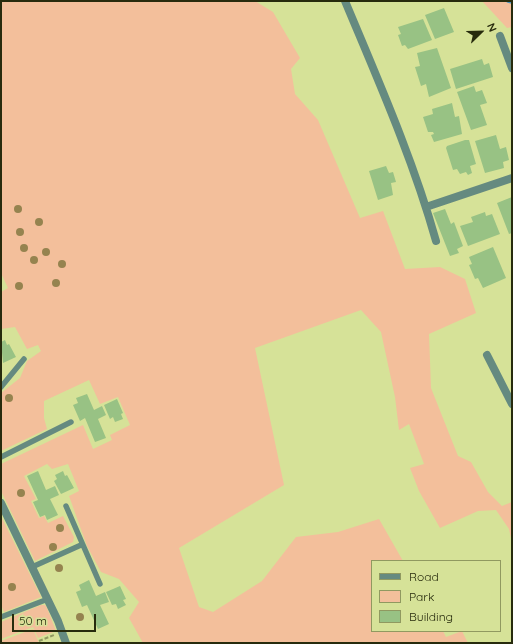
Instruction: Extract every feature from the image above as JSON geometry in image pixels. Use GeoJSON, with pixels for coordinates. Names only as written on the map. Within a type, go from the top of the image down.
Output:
{"type":"FeatureCollection","features":[{"type":"Feature","properties":{"kind":"street"},"geometry":{"type":"LineString","coordinates":[[345,1],[393,118],[426,207],[436,241]]}},
{"type":"Feature","properties":{"kind":"street"},"geometry":{"type":"LineString","coordinates":[[500,36],[512,68]]}},
{"type":"Feature","properties":{"kind":"street"},"geometry":{"type":"LineString","coordinates":[[426,207],[512,178]]}},
{"type":"Feature","properties":{"kind":"street"},"geometry":{"type":"LineString","coordinates":[[487,355],[512,404]]}},
{"type":"Feature","properties":{"kind":"street"},"geometry":{"type":"LineString","coordinates":[[1,503],[48,599],[66,643]]}},
{"type":"Feature","properties":{"kind":"lane"},"geometry":{"type":"LineString","coordinates":[[1,387],[24,360]]}},
{"type":"Feature","properties":{"kind":"lane"},"geometry":{"type":"LineString","coordinates":[[1,457],[71,422]]}},
{"type":"Feature","properties":{"kind":"lane"},"geometry":{"type":"LineString","coordinates":[[66,506],[81,545],[100,584]]}},
{"type":"Feature","properties":{"kind":"lane"},"geometry":{"type":"LineString","coordinates":[[32,568],[81,545]]}},
{"type":"Feature","properties":{"kind":"lane"},"geometry":{"type":"LineString","coordinates":[[1,617],[48,599]]}},
{"type":"Feature","properties":{"kind":"path"},"geometry":{"type":"LineString","coordinates":[[39,641],[62,632]]}},
{"type":"Feature","properties":{"kind":"green space"},"geometry":{"type":"Polygon","coordinates":[[[1,1],[255,1],[273,12],[300,58],[291,69],[295,94],[318,120],[360,218],[383,211],[405,269],[440,267],[465,279],[476,313],[429,334],[431,388],[458,456],[471,462],[488,492],[502,506],[512,502],[512,543],[509,529],[496,510],[478,511],[440,528],[419,491],[410,468],[424,464],[409,424],[399,430],[395,397],[381,332],[361,310],[255,348],[284,485],[179,548],[199,607],[213,612],[262,581],[296,537],[338,532],[379,519],[402,560],[371,560],[371,632],[444,632],[446,637],[462,632],[468,643],[143,643],[129,618],[139,602],[119,579],[101,572],[87,546],[69,496],[79,491],[68,464],[52,469],[47,464],[24,476],[36,499],[31,501],[39,518],[44,516],[48,523],[63,516],[74,537],[73,542],[35,561],[1,491],[1,464],[83,425],[93,449],[112,440],[110,435],[130,425],[118,397],[100,404],[89,380],[44,401],[44,418],[47,429],[1,451],[1,393],[20,378],[27,361],[41,351],[38,345],[27,349],[15,327],[1,329],[1,292],[8,288],[1,273],[1,1]]]}},
{"type":"Feature","properties":{"kind":"green space"},"geometry":{"type":"Polygon","coordinates":[[[482,1],[512,1],[512,27],[507,28],[482,1]]]}},
{"type":"Feature","properties":{"kind":"green space"},"geometry":{"type":"Polygon","coordinates":[[[1,516],[41,597],[4,612],[1,605],[1,516]]]}},
{"type":"Feature","properties":{"kind":"green space"},"geometry":{"type":"Polygon","coordinates":[[[41,605],[45,605],[47,608],[56,631],[38,638],[33,627],[1,639],[1,622],[41,605]]]}},
{"type":"Feature","properties":{"kind":"green space"},"geometry":{"type":"Polygon","coordinates":[[[33,629],[39,643],[1,643],[1,641],[33,629]]]}},
{"type":"Feature","properties":{"kind":"building"},"geometry":{"type":"Polygon","coordinates":[[[444,8],[454,32],[435,39],[425,15],[444,8]]]}},
{"type":"Feature","properties":{"kind":"building"},"geometry":{"type":"Polygon","coordinates":[[[423,19],[432,40],[408,49],[405,45],[402,46],[398,35],[401,34],[398,27],[423,19]]]}},
{"type":"Feature","properties":{"kind":"building"},"geometry":{"type":"Polygon","coordinates":[[[437,48],[451,88],[429,97],[426,84],[421,86],[415,67],[420,66],[417,53],[437,48]]]}},
{"type":"Feature","properties":{"kind":"building"},"geometry":{"type":"Polygon","coordinates":[[[482,59],[484,65],[489,63],[493,77],[456,89],[450,69],[482,59]]]}},
{"type":"Feature","properties":{"kind":"building"},"geometry":{"type":"Polygon","coordinates":[[[474,86],[476,92],[482,90],[487,103],[480,105],[487,125],[471,130],[457,92],[474,86]]]}},
{"type":"Feature","properties":{"kind":"building"},"geometry":{"type":"Polygon","coordinates":[[[452,103],[455,117],[459,116],[462,134],[434,142],[431,135],[434,134],[433,132],[428,132],[423,117],[433,114],[432,109],[452,103]]]}},
{"type":"Feature","properties":{"kind":"building"},"geometry":{"type":"Polygon","coordinates":[[[496,135],[500,149],[506,147],[509,160],[503,162],[504,168],[485,173],[475,141],[496,135]]]}},
{"type":"Feature","properties":{"kind":"building"},"geometry":{"type":"Polygon","coordinates":[[[469,140],[476,164],[470,166],[472,173],[468,175],[466,172],[460,174],[457,169],[453,170],[446,148],[447,146],[469,140]]]}},
{"type":"Feature","properties":{"kind":"building"},"geometry":{"type":"Polygon","coordinates":[[[386,166],[389,173],[393,172],[396,182],[391,183],[393,195],[378,200],[369,171],[386,166]]]}},
{"type":"Feature","properties":{"kind":"building"},"geometry":{"type":"Polygon","coordinates":[[[512,197],[512,233],[509,234],[497,203],[512,197]]]}},
{"type":"Feature","properties":{"kind":"building"},"geometry":{"type":"Polygon","coordinates":[[[445,209],[451,224],[454,222],[463,246],[457,249],[459,253],[450,256],[433,213],[445,209]]]}},
{"type":"Feature","properties":{"kind":"building"},"geometry":{"type":"Polygon","coordinates":[[[485,212],[486,216],[492,214],[500,234],[468,246],[460,226],[473,222],[471,217],[485,212]]]}},
{"type":"Feature","properties":{"kind":"building"},"geometry":{"type":"Polygon","coordinates":[[[493,247],[506,278],[483,288],[478,278],[475,279],[469,265],[472,264],[469,257],[493,247]]]}},
{"type":"Feature","properties":{"kind":"building"},"geometry":{"type":"Polygon","coordinates":[[[5,340],[16,357],[3,363],[1,342],[5,340]]]}},
{"type":"Feature","properties":{"kind":"building"},"geometry":{"type":"Polygon","coordinates":[[[87,394],[94,410],[102,406],[106,415],[98,419],[106,438],[95,442],[85,418],[80,421],[73,405],[78,403],[76,398],[87,394]]]}},
{"type":"Feature","properties":{"kind":"building"},"geometry":{"type":"Polygon","coordinates":[[[117,399],[123,413],[121,414],[123,419],[115,422],[113,417],[110,419],[104,405],[117,399]]]}},
{"type":"Feature","properties":{"kind":"building"},"geometry":{"type":"Polygon","coordinates":[[[38,471],[46,490],[55,486],[59,495],[50,499],[58,515],[47,520],[45,515],[40,517],[33,502],[38,500],[27,476],[38,471]]]}},
{"type":"Feature","properties":{"kind":"building"},"geometry":{"type":"Polygon","coordinates":[[[63,471],[74,488],[61,494],[54,481],[57,479],[55,475],[63,471]]]}},
{"type":"Feature","properties":{"kind":"building"},"geometry":{"type":"Polygon","coordinates":[[[89,580],[96,596],[105,592],[109,602],[100,605],[109,624],[98,629],[87,605],[82,607],[76,592],[81,590],[79,585],[89,580]]]}},
{"type":"Feature","properties":{"kind":"building"},"geometry":{"type":"Polygon","coordinates":[[[120,586],[126,599],[123,600],[126,605],[118,609],[116,604],[112,605],[106,592],[120,586]]]}},
{"type":"Feature","properties":{"kind":"waterway"},"geometry":{"type":"LineString","coordinates":[[508,1],[512,2]]}}]}
